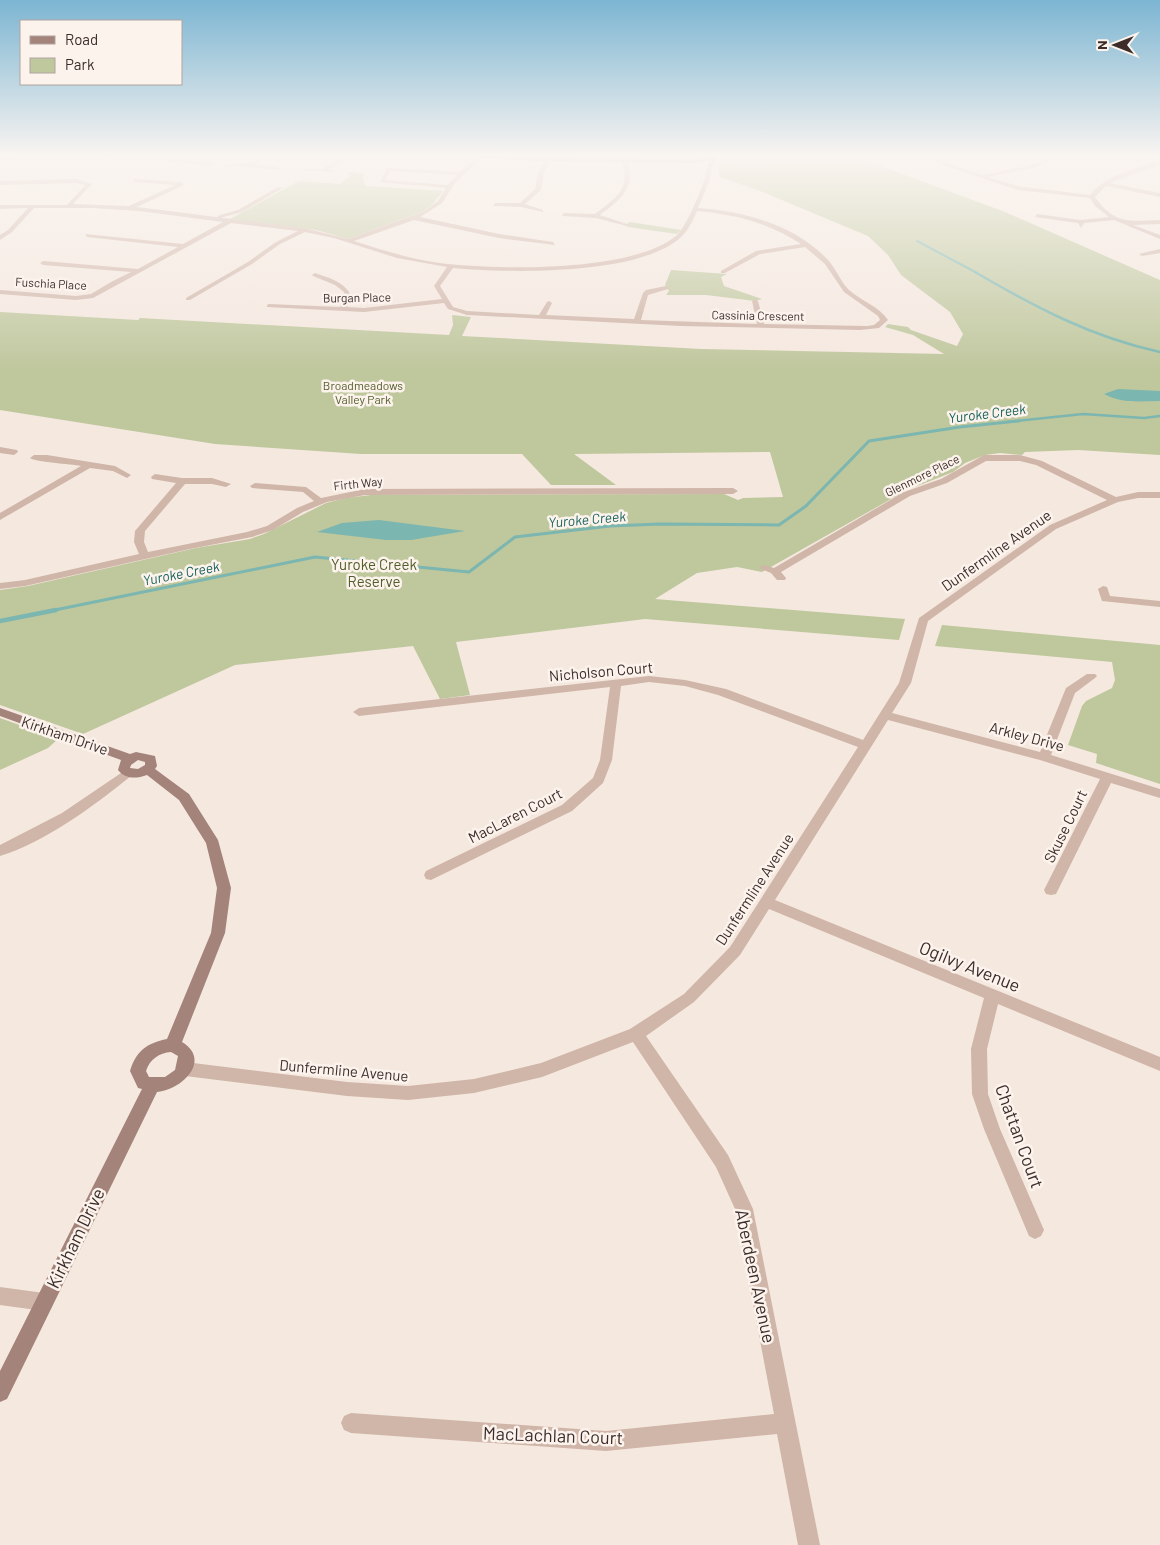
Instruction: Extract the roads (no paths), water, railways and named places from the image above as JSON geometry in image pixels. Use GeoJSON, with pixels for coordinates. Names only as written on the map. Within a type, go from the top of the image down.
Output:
{"type":"FeatureCollection","features":[{"type":"Feature","properties":{"kind":"street","name":"Fuschia Place"},"geometry":{"type":"LineString","coordinates":[[0,292],[86,298],[93,296],[112,283],[139,271],[217,228]]}},
{"type":"Feature","properties":{"kind":"street"},"geometry":{"type":"LineString","coordinates":[[290,228],[348,241],[410,260],[451,267],[511,270],[554,269],[628,258],[658,248],[679,236],[687,228]]}},
{"type":"Feature","properties":{"kind":"street"},"geometry":{"type":"LineString","coordinates":[[348,241],[385,228]]}},
{"type":"Feature","properties":{"kind":"street"},"geometry":{"type":"LineString","coordinates":[[470,228],[553,244]]}},
{"type":"Feature","properties":{"kind":"street","name":"Cassinia Crescent"},"geometry":{"type":"LineString","coordinates":[[446,301],[450,308],[457,311],[542,317],[761,326],[860,328],[874,327],[882,324],[884,320],[881,315],[845,290],[824,260],[805,245],[774,228]]}},
{"type":"Feature","properties":{"kind":"street"},"geometry":{"type":"LineString","coordinates":[[1139,228],[1160,237]]}},
{"type":"Feature","properties":{"kind":"street"},"geometry":{"type":"LineString","coordinates":[[187,300],[250,263],[278,243],[304,230]]}},
{"type":"Feature","properties":{"kind":"street"},"geometry":{"type":"LineString","coordinates":[[87,235],[185,246]]}},
{"type":"Feature","properties":{"kind":"street"},"geometry":{"type":"LineString","coordinates":[[723,272],[758,252],[805,245]]}},
{"type":"Feature","properties":{"kind":"street"},"geometry":{"type":"LineString","coordinates":[[1142,254],[1160,251]]}},
{"type":"Feature","properties":{"kind":"street"},"geometry":{"type":"LineString","coordinates":[[43,263],[102,266],[139,271]]}},
{"type":"Feature","properties":{"kind":"street"},"geometry":{"type":"LineString","coordinates":[[446,301],[436,286],[451,267]]}},
{"type":"Feature","properties":{"kind":"street"},"geometry":{"type":"LineString","coordinates":[[316,276],[337,284],[347,291],[349,299],[341,310]]}},
{"type":"Feature","properties":{"kind":"street"},"geometry":{"type":"LineString","coordinates":[[638,322],[645,294],[648,291],[666,288]]}},
{"type":"Feature","properties":{"kind":"street","name":"Burgan Place"},"geometry":{"type":"LineString","coordinates":[[269,306],[341,310],[385,308],[446,301]]}},
{"type":"Feature","properties":{"kind":"street"},"geometry":{"type":"LineString","coordinates":[[755,301],[761,326]]}},
{"type":"Feature","properties":{"kind":"street"},"geometry":{"type":"LineString","coordinates":[[542,317],[549,303]]}},
{"type":"Feature","properties":{"kind":"street"},"geometry":{"type":"LineString","coordinates":[[0,450],[14,452]]}},
{"type":"Feature","properties":{"kind":"street"},"geometry":{"type":"LineString","coordinates":[[34,458],[47,458],[114,469],[126,475]]}},
{"type":"Feature","properties":{"kind":"street","name":"Glenmore Place"},"geometry":{"type":"LineString","coordinates":[[764,568],[778,574],[907,494],[944,480],[984,458],[1020,458],[1039,462],[1115,500]]}},
{"type":"Feature","properties":{"kind":"street"},"geometry":{"type":"LineString","coordinates":[[0,517],[87,466]]}},
{"type":"Feature","properties":{"kind":"street"},"geometry":{"type":"LineString","coordinates":[[155,477],[182,481],[212,481],[226,484]]}},
{"type":"Feature","properties":{"kind":"street"},"geometry":{"type":"LineString","coordinates":[[145,556],[139,542],[140,531],[182,481]]}},
{"type":"Feature","properties":{"kind":"street"},"geometry":{"type":"LineString","coordinates":[[254,486],[306,490],[320,502]]}},
{"type":"Feature","properties":{"kind":"street","name":"Firth Way"},"geometry":{"type":"LineString","coordinates":[[0,586],[25,583],[249,535],[270,528],[300,510],[320,502],[365,492],[733,491]]}},
{"type":"Feature","properties":{"kind":"street","name":"Dunfermline Avenue"},"geometry":{"type":"LineString","coordinates":[[185,1069],[348,1089],[408,1093],[474,1086],[542,1070],[636,1034],[689,998],[735,951],[905,683],[924,620],[1053,527],[1115,500],[1138,495],[1160,495]]}},
{"type":"Feature","properties":{"kind":"street"},"geometry":{"type":"LineString","coordinates":[[1104,597],[1160,604]]}},
{"type":"Feature","properties":{"kind":"street"},"geometry":{"type":"LineString","coordinates":[[1044,757],[1070,690],[1091,676]]}},
{"type":"Feature","properties":{"kind":"street","name":"Nicholson Court"},"geometry":{"type":"LineString","coordinates":[[359,712],[649,679],[685,683],[722,692],[866,745]]}},
{"type":"Feature","properties":{"kind":"street","name":"MacLaren Court"},"geometry":{"type":"LineString","coordinates":[[431,875],[567,808],[599,780],[606,760],[616,683]]}},
{"type":"Feature","properties":{"kind":"street","name":"Kirkham Drive"},"geometry":{"type":"LineString","coordinates":[[0,712],[130,759],[141,756],[148,757],[152,762],[148,770]]}},
{"type":"Feature","properties":{"kind":"street","name":"Arkley Drive"},"geometry":{"type":"LineString","coordinates":[[884,715],[1044,757],[1160,794]]}},
{"type":"Feature","properties":{"kind":"street"},"geometry":{"type":"LineString","coordinates":[[127,773],[123,766],[130,759]]}},
{"type":"Feature","properties":{"kind":"street"},"geometry":{"type":"LineString","coordinates":[[0,851],[40,832],[76,811],[127,773],[139,774],[148,770],[184,797],[213,843],[224,888],[218,933],[173,1045]]}},
{"type":"Feature","properties":{"kind":"street","name":"Skuse Court"},"geometry":{"type":"LineString","coordinates":[[1051,890],[1107,777]]}},
{"type":"Feature","properties":{"kind":"street","name":"Ogilvy Avenue"},"geometry":{"type":"LineString","coordinates":[[766,902],[1160,1064]]}},
{"type":"Feature","properties":{"kind":"street","name":"Chattan Court"},"geometry":{"type":"LineString","coordinates":[[993,995],[984,1020],[979,1049],[980,1094],[992,1129],[1035,1230]]}},
{"type":"Feature","properties":{"kind":"street","name":"Aberdeen Avenue"},"geometry":{"type":"LineString","coordinates":[[636,1034],[722,1162],[744,1208],[809,1545]]}},
{"type":"Feature","properties":{"kind":"street"},"geometry":{"type":"LineString","coordinates":[[173,1045],[185,1052],[187,1059],[185,1069],[175,1080],[165,1085],[152,1086],[141,1079],[138,1072],[140,1062],[150,1052],[161,1046],[173,1045]]}},
{"type":"Feature","properties":{"kind":"street","name":"Kirkham Drive"},"geometry":{"type":"LineString","coordinates":[[0,1392],[152,1086]]}},
{"type":"Feature","properties":{"kind":"street"},"geometry":{"type":"LineString","coordinates":[[0,1296],[44,1302]]}},
{"type":"Feature","properties":{"kind":"street","name":"MacLachlan Court"},"geometry":{"type":"LineString","coordinates":[[351,1423],[606,1441],[785,1423]]}},
{"type":"Feature","properties":{"kind":"water"},"geometry":{"type":"Polygon","coordinates":[[[1118,389],[1160,391],[1160,401],[1124,401],[1104,394],[1118,389]]]}},
{"type":"Feature","properties":{"kind":"water"},"geometry":{"type":"Polygon","coordinates":[[[379,520],[465,531],[411,540],[386,540],[317,532],[342,523],[379,520]]]}},
{"type":"Feature","properties":{"kind":"waterway"},"geometry":{"type":"LineString","coordinates":[[917,241],[977,273]]}},
{"type":"Feature","properties":{"kind":"waterway"},"geometry":{"type":"LineString","coordinates":[[975,272],[1064,320],[1110,338],[1160,352]]}},
{"type":"Feature","properties":{"kind":"waterway","name":"Yuroke Creek"},"geometry":{"type":"LineString","coordinates":[[1007,422],[1083,414],[1144,418],[1160,416]]}},
{"type":"Feature","properties":{"kind":"waterway","name":"Yuroke Creek"},"geometry":{"type":"LineString","coordinates":[[50,611],[315,557],[469,572],[515,537],[610,526],[660,524],[779,525],[806,506],[869,441],[960,427],[1019,421]]}},
{"type":"Feature","properties":{"kind":"waterway","name":"Yuroke Creek"},"geometry":{"type":"LineString","coordinates":[[0,621],[56,610]]}},
{"type":"Feature","properties":{"kind":"park label","name":"Broadmeadows Valley Park"},"geometry":{"type":"Point","coordinates":[363,392]}},
{"type":"Feature","properties":{"kind":"park label","name":"Yuroke Creek Reserve"},"geometry":{"type":"Point","coordinates":[374,572]}}]}
